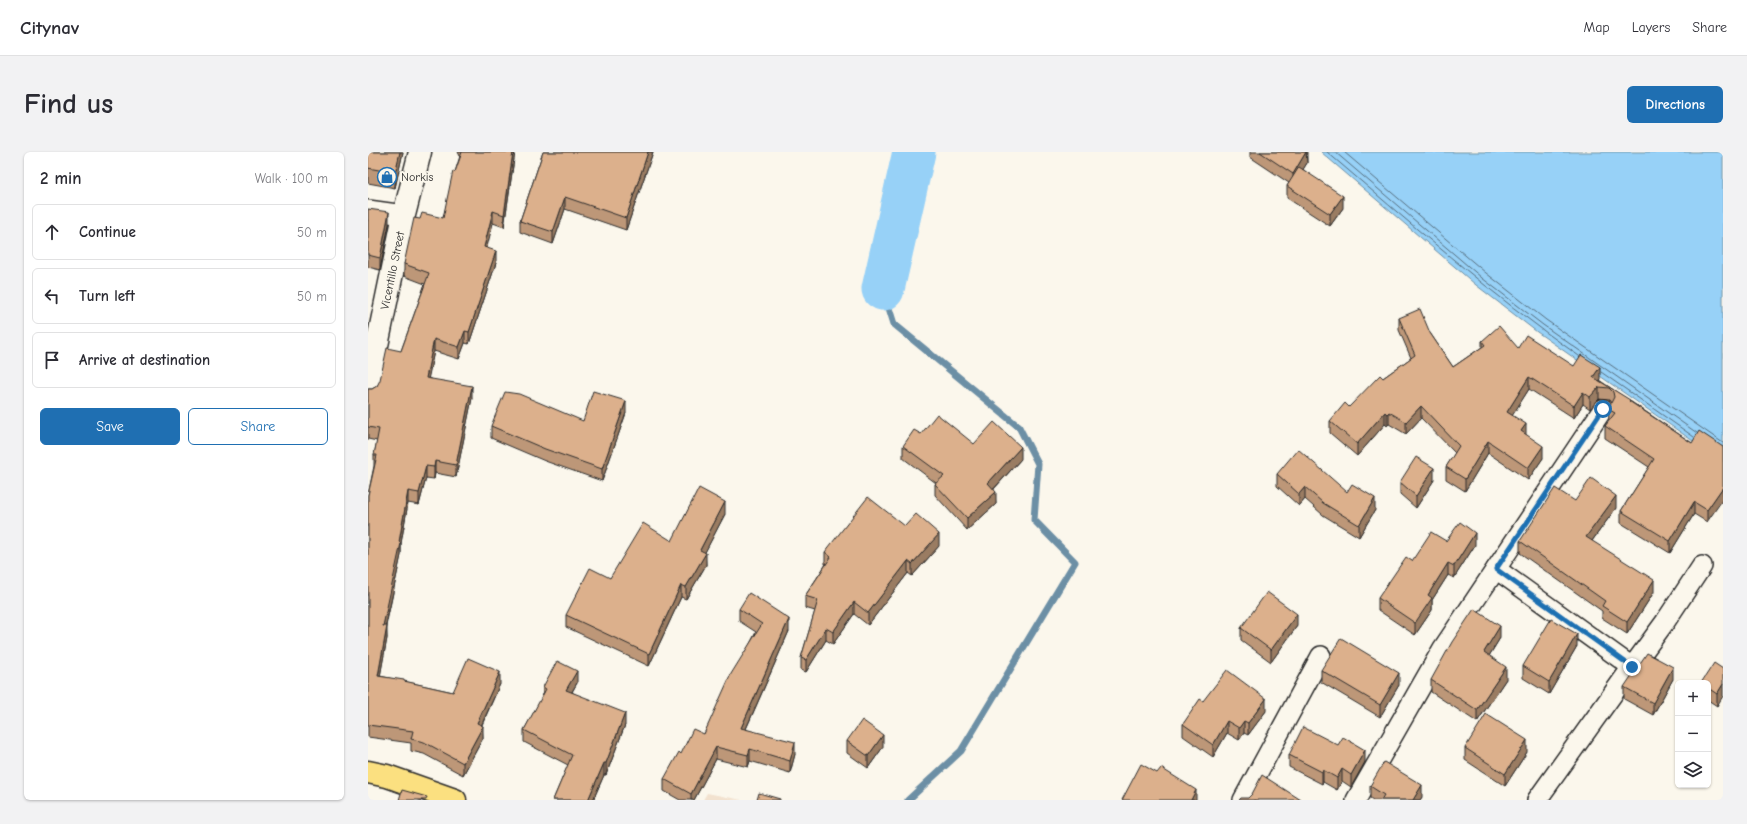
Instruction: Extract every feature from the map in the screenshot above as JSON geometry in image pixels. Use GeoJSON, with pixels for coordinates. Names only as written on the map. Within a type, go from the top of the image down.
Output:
{"type":"FeatureCollection","features":[{"type":"Feature","properties":{"kind":"main road"},"geometry":{"type":"LineString","coordinates":[[368,772],[386,776],[455,800]]}},
{"type":"Feature","properties":{"kind":"street","name":"Vicentillo Street"},"geometry":{"type":"LineString","coordinates":[[368,390],[404,215],[420,152]]}},
{"type":"Feature","properties":{"kind":"street"},"geometry":{"type":"LineString","coordinates":[[368,210],[404,215]]}},
{"type":"Feature","properties":{"kind":"street"},"geometry":{"type":"LineString","coordinates":[[1356,800],[1443,648],[1603,409]]}},
{"type":"Feature","properties":{"kind":"street"},"geometry":{"type":"LineString","coordinates":[[1537,800],[1665,622],[1702,566]]}},
{"type":"Feature","properties":{"kind":"street"},"geometry":{"type":"LineString","coordinates":[[1496,569],[1632,667]]}},
{"type":"Feature","properties":{"kind":"street"},"geometry":{"type":"LineString","coordinates":[[1243,800],[1321,656]]}},
{"type":"Feature","properties":{"kind":"shaded area"},"geometry":{"type":"Polygon","coordinates":[[[707,793],[742,800],[703,800],[707,793]]]}},
{"type":"Feature","properties":{"kind":"water"},"geometry":{"type":"Polygon","coordinates":[[[1321,152],[1723,152],[1723,462],[1537,332],[1476,285],[1321,152]]]}},
{"type":"Feature","properties":{"kind":"building"},"geometry":{"type":"Polygon","coordinates":[[[368,152],[400,152],[395,173],[368,168],[368,152]]]}},
{"type":"Feature","properties":{"kind":"building"},"geometry":{"type":"Polygon","coordinates":[[[462,152],[513,152],[504,215],[493,211],[484,247],[496,251],[469,332],[465,331],[459,347],[434,339],[426,378],[472,386],[456,465],[435,461],[434,467],[426,466],[419,493],[408,491],[399,542],[401,543],[383,626],[387,626],[378,676],[404,680],[453,692],[468,658],[500,672],[477,723],[483,726],[463,763],[424,742],[411,739],[413,731],[368,725],[368,495],[377,455],[374,455],[379,429],[368,427],[368,389],[372,389],[377,386],[380,380],[387,348],[401,351],[429,273],[404,264],[414,218],[420,219],[422,213],[443,218],[453,171],[455,172],[462,152]]]}},
{"type":"Feature","properties":{"kind":"building"},"geometry":{"type":"Polygon","coordinates":[[[543,152],[648,152],[626,218],[565,197],[553,232],[520,221],[543,152]]]}},
{"type":"Feature","properties":{"kind":"building"},"geometry":{"type":"Polygon","coordinates":[[[1260,152],[1306,152],[1293,174],[1260,152]]]}},
{"type":"Feature","properties":{"kind":"building"},"geometry":{"type":"Polygon","coordinates":[[[1299,167],[1343,196],[1330,214],[1287,186],[1299,167]]]}},
{"type":"Feature","properties":{"kind":"building"},"geometry":{"type":"Polygon","coordinates":[[[368,209],[389,212],[380,258],[368,255],[368,209]]]}},
{"type":"Feature","properties":{"kind":"building"},"geometry":{"type":"Polygon","coordinates":[[[1420,309],[1430,333],[1453,367],[1485,345],[1482,341],[1499,326],[1518,348],[1526,335],[1574,366],[1581,355],[1600,367],[1593,377],[1630,400],[1629,401],[1692,443],[1699,431],[1723,447],[1723,487],[1707,510],[1694,502],[1670,541],[1621,511],[1654,459],[1605,426],[1615,413],[1608,409],[1614,397],[1613,392],[1609,388],[1599,387],[1590,397],[1583,392],[1574,406],[1529,377],[1507,412],[1526,424],[1521,431],[1543,446],[1528,468],[1488,441],[1465,479],[1446,467],[1459,446],[1421,406],[1406,422],[1389,412],[1387,414],[1385,412],[1357,444],[1330,421],[1345,403],[1349,407],[1380,375],[1383,378],[1415,355],[1399,318],[1420,309]]]}},
{"type":"Feature","properties":{"kind":"building"},"geometry":{"type":"Polygon","coordinates":[[[593,391],[626,401],[602,469],[545,449],[491,426],[505,392],[519,394],[583,421],[593,391]]]}},
{"type":"Feature","properties":{"kind":"building"},"geometry":{"type":"Polygon","coordinates":[[[937,414],[974,444],[994,422],[1021,447],[988,483],[996,492],[967,518],[935,484],[944,476],[903,446],[914,430],[921,434],[937,414]]]}},
{"type":"Feature","properties":{"kind":"building"},"geometry":{"type":"Polygon","coordinates":[[[1298,449],[1347,492],[1352,484],[1375,498],[1359,525],[1323,503],[1305,487],[1299,494],[1277,474],[1298,449]]]}},
{"type":"Feature","properties":{"kind":"building"},"geometry":{"type":"Polygon","coordinates":[[[1416,457],[1434,468],[1416,496],[1400,482],[1416,457]]]}},
{"type":"Feature","properties":{"kind":"building"},"geometry":{"type":"Polygon","coordinates":[[[1591,478],[1616,496],[1586,537],[1654,580],[1627,622],[1602,606],[1605,601],[1520,541],[1555,488],[1575,501],[1591,478]]]}},
{"type":"Feature","properties":{"kind":"building"},"geometry":{"type":"Polygon","coordinates":[[[699,488],[725,502],[700,550],[706,553],[686,587],[681,585],[649,654],[566,615],[590,568],[610,578],[643,523],[672,541],[699,488]]]}},
{"type":"Feature","properties":{"kind":"building"},"geometry":{"type":"Polygon","coordinates":[[[868,497],[905,526],[916,514],[939,534],[912,564],[908,561],[868,613],[854,602],[833,632],[826,628],[806,660],[801,658],[818,600],[805,596],[831,557],[825,552],[868,497]]]}},
{"type":"Feature","properties":{"kind":"building"},"geometry":{"type":"Polygon","coordinates":[[[1460,522],[1475,533],[1454,566],[1448,563],[1428,595],[1432,598],[1415,623],[1378,598],[1406,557],[1412,561],[1431,532],[1446,541],[1460,522]]]}},
{"type":"Feature","properties":{"kind":"building"},"geometry":{"type":"Polygon","coordinates":[[[1267,592],[1297,614],[1271,650],[1241,628],[1267,592]]]}},
{"type":"Feature","properties":{"kind":"building"},"geometry":{"type":"Polygon","coordinates":[[[749,593],[789,619],[741,728],[795,742],[790,761],[750,749],[748,755],[716,747],[691,794],[664,779],[679,752],[681,754],[693,729],[704,734],[731,674],[762,624],[739,609],[749,593]]]}},
{"type":"Feature","properties":{"kind":"building"},"geometry":{"type":"Polygon","coordinates":[[[1474,609],[1500,626],[1484,652],[1506,667],[1477,710],[1431,680],[1452,642],[1474,609]]]}},
{"type":"Feature","properties":{"kind":"building"},"geometry":{"type":"Polygon","coordinates":[[[1551,619],[1577,634],[1549,682],[1523,666],[1551,619]]]}},
{"type":"Feature","properties":{"kind":"building"},"geometry":{"type":"Polygon","coordinates":[[[1341,638],[1399,673],[1380,705],[1321,670],[1341,638]]]}},
{"type":"Feature","properties":{"kind":"building"},"geometry":{"type":"Polygon","coordinates":[[[1647,653],[1673,667],[1653,703],[1624,687],[1647,653]]]}},
{"type":"Feature","properties":{"kind":"building"},"geometry":{"type":"Polygon","coordinates":[[[557,661],[577,671],[566,690],[625,713],[606,763],[604,763],[588,800],[553,800],[572,755],[524,730],[546,689],[543,687],[557,661]]]}},
{"type":"Feature","properties":{"kind":"building"},"geometry":{"type":"Polygon","coordinates":[[[1714,663],[1723,669],[1723,684],[1717,694],[1711,690],[1711,680],[1703,680],[1714,663]]]}},
{"type":"Feature","properties":{"kind":"building"},"geometry":{"type":"Polygon","coordinates":[[[1227,670],[1266,699],[1248,723],[1244,721],[1239,728],[1227,721],[1213,745],[1183,724],[1200,699],[1203,701],[1227,670]]]}},
{"type":"Feature","properties":{"kind":"building"},"geometry":{"type":"Polygon","coordinates":[[[1486,714],[1527,740],[1505,774],[1465,748],[1486,714]]]}},
{"type":"Feature","properties":{"kind":"building"},"geometry":{"type":"Polygon","coordinates":[[[862,720],[883,735],[868,756],[847,741],[862,720]]]}},
{"type":"Feature","properties":{"kind":"building"},"geometry":{"type":"Polygon","coordinates":[[[1303,727],[1338,745],[1343,737],[1365,750],[1351,775],[1342,769],[1337,778],[1289,755],[1303,727]]]}},
{"type":"Feature","properties":{"kind":"building"},"geometry":{"type":"Polygon","coordinates":[[[1384,762],[1422,785],[1413,800],[1381,800],[1384,795],[1370,786],[1384,762]]]}},
{"type":"Feature","properties":{"kind":"building"},"geometry":{"type":"Polygon","coordinates":[[[1141,764],[1157,773],[1161,768],[1196,790],[1191,800],[1122,800],[1141,764]]]}},
{"type":"Feature","properties":{"kind":"building"},"geometry":{"type":"Polygon","coordinates":[[[1262,775],[1301,800],[1239,800],[1241,798],[1248,798],[1252,794],[1262,775]]]}},
{"type":"Feature","properties":{"kind":"building"},"geometry":{"type":"Polygon","coordinates":[[[402,790],[427,797],[426,800],[399,800],[402,790]]]}},
{"type":"Feature","properties":{"kind":"building"},"geometry":{"type":"Polygon","coordinates":[[[759,793],[780,799],[780,800],[757,800],[759,793]]]}},
{"type":"Feature","properties":{"kind":"waterway"},"geometry":{"type":"LineString","coordinates":[[883,289],[914,152]]}},
{"type":"Feature","properties":{"kind":"waterway"},"geometry":{"type":"LineString","coordinates":[[883,289],[894,324],[1019,427],[1038,464],[1034,520],[1075,562],[961,751],[908,800]]}},
{"type":"Feature","properties":{"kind":"place","name":"Norkis"},"geometry":{"type":"Point","coordinates":[387,177]}},
{"type":"Feature","properties":{"kind":"route"},"geometry":{"type":"LineString","coordinates":[[1603,409],[1496,569],[1632,667]]}}]}
